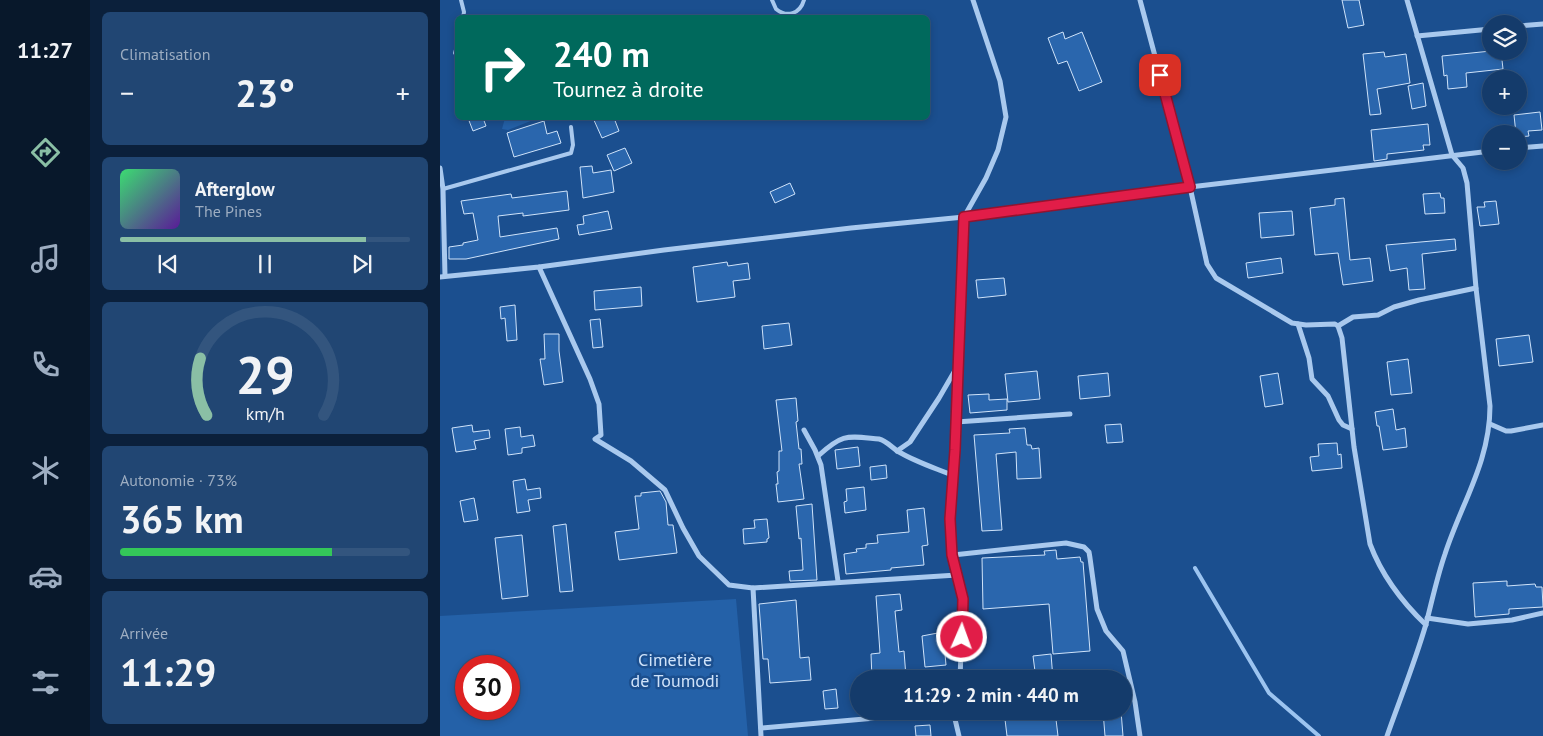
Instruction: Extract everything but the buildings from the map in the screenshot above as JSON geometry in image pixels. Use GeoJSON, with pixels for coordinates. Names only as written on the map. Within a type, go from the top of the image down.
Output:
{"type":"FeatureCollection","features":[{"type":"Feature","properties":{"kind":"street"},"geometry":{"type":"LineString","coordinates":[[960,670],[963,599],[952,555],[950,519],[954,476],[964,217],[986,178],[998,150],[1006,117],[1000,81],[973,0]]}},
{"type":"Feature","properties":{"kind":"street"},"geometry":{"type":"LineString","coordinates":[[1140,0],[1190,187],[1207,264],[1212,274],[1298,324],[1335,324],[1338,326]]}},
{"type":"Feature","properties":{"kind":"street"},"geometry":{"type":"LineString","coordinates":[[1388,736],[1426,625],[1444,556],[1469,496],[1488,438],[1490,424],[1490,406],[1476,288],[1467,183],[1463,168],[1452,155],[1407,0]]}},
{"type":"Feature","properties":{"kind":"street"},"geometry":{"type":"LineString","coordinates":[[1527,25],[1543,24]]}},
{"type":"Feature","properties":{"kind":"street"},"geometry":{"type":"LineString","coordinates":[[1417,36],[1482,30]]}},
{"type":"Feature","properties":{"kind":"street"},"geometry":{"type":"LineString","coordinates":[[1527,147],[1543,146]]}},
{"type":"Feature","properties":{"kind":"street"},"geometry":{"type":"LineString","coordinates":[[440,168],[443,188],[443,276],[539,267],[664,250],[964,217],[1190,187],[1482,152]]}},
{"type":"Feature","properties":{"kind":"street"},"geometry":{"type":"LineString","coordinates":[[539,267],[590,379],[599,404],[601,436],[595,439],[631,461],[665,490],[699,556],[729,585],[753,588],[838,581],[957,575]]}},
{"type":"Feature","properties":{"kind":"street"},"geometry":{"type":"LineString","coordinates":[[1338,326],[1353,316],[1378,315],[1394,307],[1419,300],[1476,288]]}},
{"type":"Feature","properties":{"kind":"street"},"geometry":{"type":"LineString","coordinates":[[1298,324],[1309,358],[1312,379],[1328,396],[1343,425],[1352,429]]}},
{"type":"Feature","properties":{"kind":"street"},"geometry":{"type":"LineString","coordinates":[[1338,326],[1342,338],[1352,429],[1365,518],[1375,557],[1390,585],[1404,604],[1426,625]]}},
{"type":"Feature","properties":{"kind":"street"},"geometry":{"type":"LineString","coordinates":[[896,451],[908,444],[958,366]]}},
{"type":"Feature","properties":{"kind":"street"},"geometry":{"type":"LineString","coordinates":[[956,422],[1070,414]]}},
{"type":"Feature","properties":{"kind":"street"},"geometry":{"type":"LineString","coordinates":[[1490,424],[1510,431],[1543,426]]}},
{"type":"Feature","properties":{"kind":"street"},"geometry":{"type":"LineString","coordinates":[[804,430],[821,465],[838,581]]}},
{"type":"Feature","properties":{"kind":"street"},"geometry":{"type":"LineString","coordinates":[[818,456],[838,439],[852,437],[882,439],[896,451],[954,476]]}},
{"type":"Feature","properties":{"kind":"street"},"geometry":{"type":"LineString","coordinates":[[952,555],[1066,543],[1084,546],[1089,552],[1097,609],[1106,631],[1124,651],[1140,736]]}},
{"type":"Feature","properties":{"kind":"street"},"geometry":{"type":"LineString","coordinates":[[753,588],[761,736]]}},
{"type":"Feature","properties":{"kind":"street"},"geometry":{"type":"LineString","coordinates":[[1427,618],[1468,624],[1512,620],[1543,613]]}},
{"type":"Feature","properties":{"kind":"street"},"geometry":{"type":"LineString","coordinates":[[761,728],[853,720]]}},
{"type":"Feature","properties":{"kind":"street"},"geometry":{"type":"LineString","coordinates":[[956,720],[959,736]]}},
{"type":"Feature","properties":{"kind":"lane"},"geometry":{"type":"LineString","coordinates":[[461,0],[464,15]]}},
{"type":"Feature","properties":{"kind":"lane"},"geometry":{"type":"LineString","coordinates":[[772,0],[776,9],[786,14],[797,12],[804,0]]}},
{"type":"Feature","properties":{"kind":"lane"},"geometry":{"type":"LineString","coordinates":[[443,188],[571,153],[573,145],[571,128]]}},
{"type":"Feature","properties":{"kind":"green space"},"geometry":{"type":"Polygon","coordinates":[[[504,120],[533,120],[508,130],[502,129],[504,120]]]}},
{"type":"Feature","properties":{"kind":"green space","name":"Cimetière de Toumodi"},"geometry":{"type":"Polygon","coordinates":[[[736,599],[748,736],[440,736],[440,616],[736,599]]]}},
{"type":"Feature","properties":{"kind":"waterway"},"geometry":{"type":"LineString","coordinates":[[1195,568],[1269,693],[1319,736]]}},
{"type":"Feature","properties":{"kind":"route"},"geometry":{"type":"LineString","coordinates":[[962,637],[963,599],[952,555],[950,519],[955,450],[964,217],[1190,187],[1160,75]]}}]}
